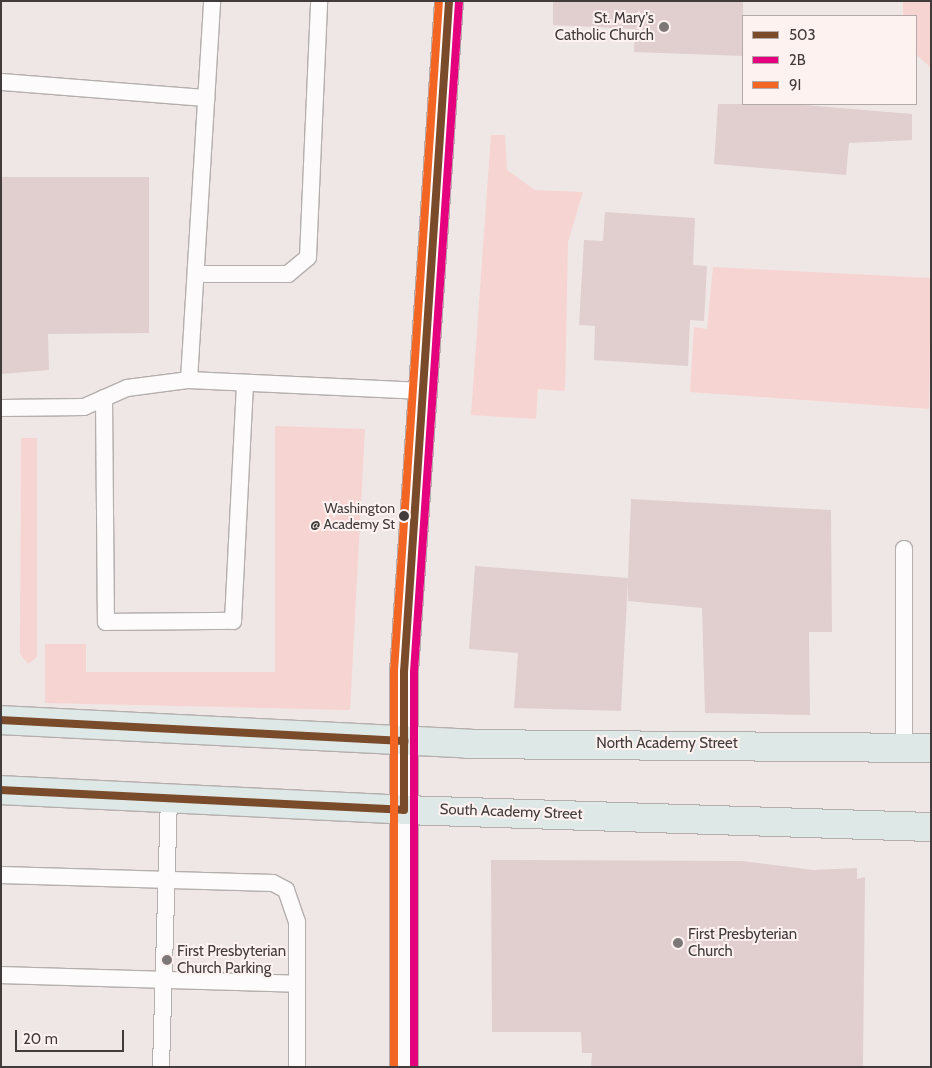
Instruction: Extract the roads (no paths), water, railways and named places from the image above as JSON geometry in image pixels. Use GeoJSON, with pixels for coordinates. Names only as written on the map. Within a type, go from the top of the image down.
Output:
{"type":"FeatureCollection","features":[{"type":"Feature","properties":{"kind":"highway"},"geometry":{"type":"LineString","coordinates":[[1,720],[404,741]]}},
{"type":"Feature","properties":{"kind":"highway","name":"North Academy Street"},"geometry":{"type":"LineString","coordinates":[[404,741],[904,746],[931,748]]}},
{"type":"Feature","properties":{"kind":"highway","name":"South Academy Street"},"geometry":{"type":"LineString","coordinates":[[1,790],[169,796],[404,810],[931,827]]}},
{"type":"Feature","properties":{"kind":"street"},"geometry":{"type":"LineString","coordinates":[[404,1067],[404,672],[449,1]]}},
{"type":"Feature","properties":{"kind":"lane"},"geometry":{"type":"LineString","coordinates":[[190,380],[212,1]]}},
{"type":"Feature","properties":{"kind":"lane"},"geometry":{"type":"LineString","coordinates":[[196,274],[288,274],[308,257],[319,1]]}},
{"type":"Feature","properties":{"kind":"lane"},"geometry":{"type":"LineString","coordinates":[[1,82],[206,98]]}},
{"type":"Feature","properties":{"kind":"lane"},"geometry":{"type":"LineString","coordinates":[[1,408],[84,407],[128,388],[190,380],[423,391]]}},
{"type":"Feature","properties":{"kind":"lane"},"geometry":{"type":"LineString","coordinates":[[104,398],[106,622],[233,621],[245,384]]}},
{"type":"Feature","properties":{"kind":"lane"},"geometry":{"type":"LineString","coordinates":[[904,549],[904,746]]}},
{"type":"Feature","properties":{"kind":"lane"},"geometry":{"type":"LineString","coordinates":[[161,1067],[169,796]]}},
{"type":"Feature","properties":{"kind":"lane"},"geometry":{"type":"LineString","coordinates":[[1,875],[273,883],[286,890],[297,922],[297,1067]]}},
{"type":"Feature","properties":{"kind":"lane"},"geometry":{"type":"LineString","coordinates":[[1,975],[164,977],[297,984]]}},
{"type":"Feature","properties":{"kind":"place","name":"St. Mary's Catholic Church"},"geometry":{"type":"Point","coordinates":[664,27]}},
{"type":"Feature","properties":{"kind":"place","name":"Washington @ Academy St"},"geometry":{"type":"Point","coordinates":[404,516]}},
{"type":"Feature","properties":{"kind":"place","name":"First Presbyterian Church"},"geometry":{"type":"Point","coordinates":[678,943]}},
{"type":"Feature","properties":{"kind":"place","name":"First Presbyterian Church Parking"},"geometry":{"type":"Point","coordinates":[167,960]}}]}
